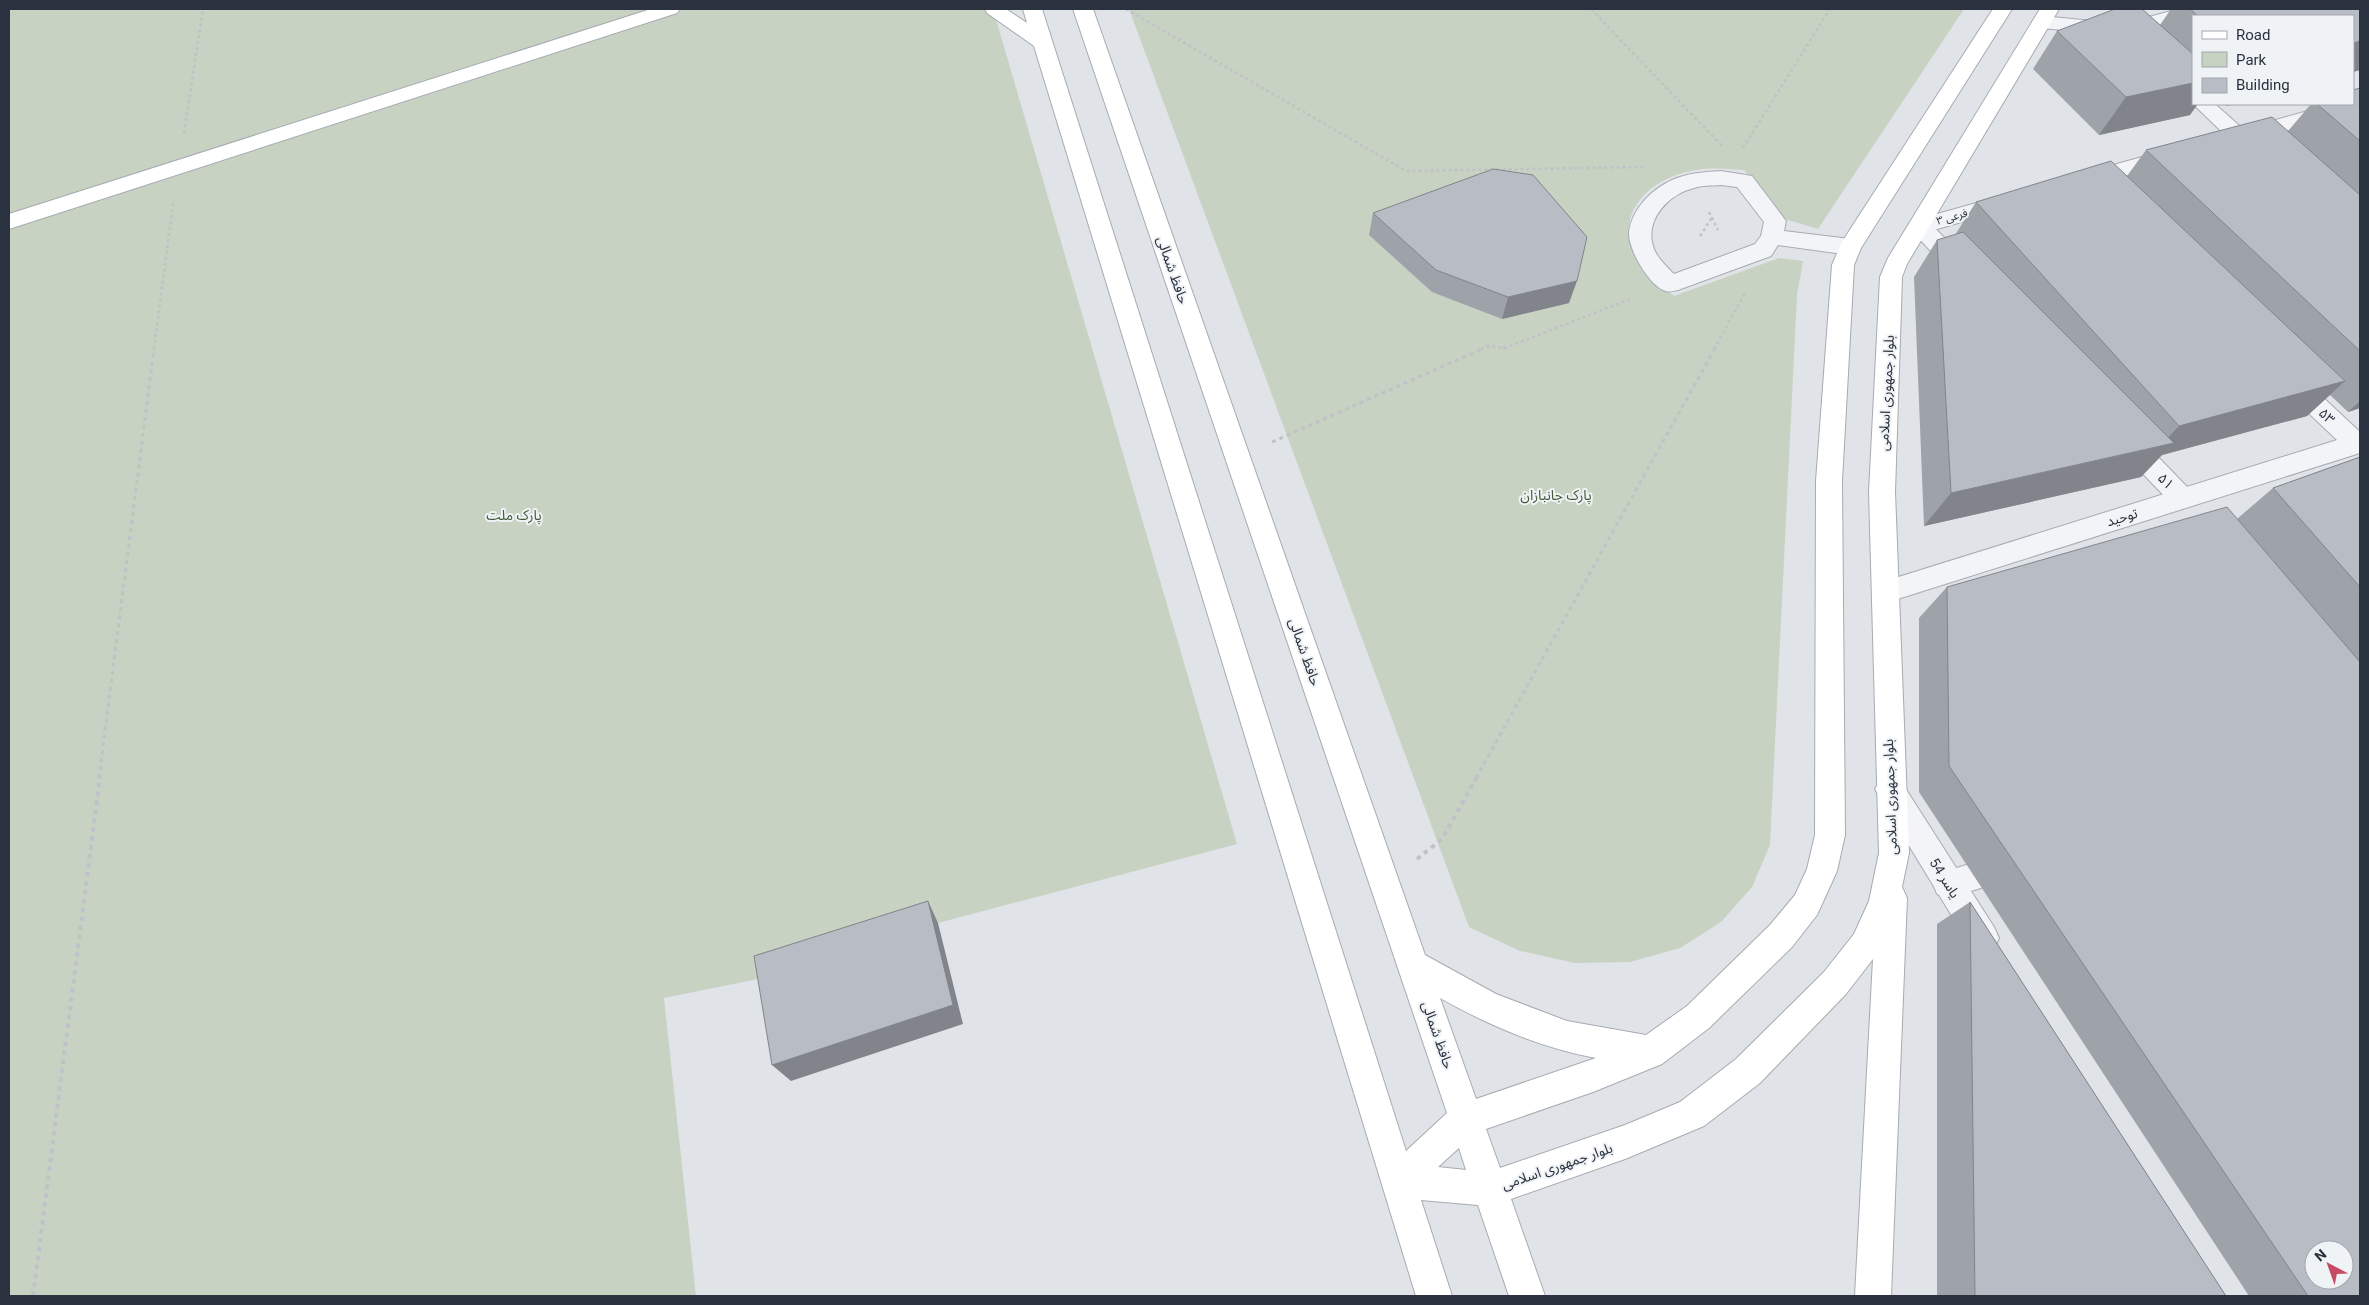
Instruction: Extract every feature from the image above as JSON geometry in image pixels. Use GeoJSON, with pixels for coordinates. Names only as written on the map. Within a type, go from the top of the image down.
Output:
{"type":"FeatureCollection","features":[{"type":"Feature","properties":{"kind":"main road"},"geometry":{"type":"LineString","coordinates":[[9,222],[670,9]]}},
{"type":"Feature","properties":{"kind":"main road"},"geometry":{"type":"LineString","coordinates":[[994,9],[1044,44]]}},
{"type":"Feature","properties":{"kind":"main road"},"geometry":{"type":"LineString","coordinates":[[1032,9],[1434,1296]]}},
{"type":"Feature","properties":{"kind":"main road","name":"حافظ شمالی"},"geometry":{"type":"LineString","coordinates":[[1083,9],[1527,1296]]}},
{"type":"Feature","properties":{"kind":"main road"},"geometry":{"type":"LineString","coordinates":[[1398,1181],[1466,1119],[1593,1076],[1650,1052],[1698,1017],[1781,936],[1806,905],[1822,871],[1830,834],[1828,730],[1829,481],[1844,265],[1850,247],[2002,9]]}},
{"type":"Feature","properties":{"kind":"main road","name":"بلوار جمهوری اسلامی"},"geometry":{"type":"LineString","coordinates":[[1398,1181],[1490,1189],[1626,1142],[1692,1114],[1748,1071],[1835,983],[1865,945],[1884,900],[1894,853],[1890,789],[1882,492],[1891,277],[1896,264],[2046,15]]}},
{"type":"Feature","properties":{"kind":"main road"},"geometry":{"type":"LineString","coordinates":[[1873,1296],[1894,853]]}},
{"type":"Feature","properties":{"kind":"main road"},"geometry":{"type":"LineString","coordinates":[[1414,966],[1487,1007],[1558,1034],[1650,1052]]}},
{"type":"Feature","properties":{"kind":"street"},"geometry":{"type":"LineString","coordinates":[[2046,15],[2129,36],[2200,9]]}},
{"type":"Feature","properties":{"kind":"street"},"geometry":{"type":"LineString","coordinates":[[2204,105],[2230,140],[2267,164]]}},
{"type":"Feature","properties":{"kind":"street"},"geometry":{"type":"LineString","coordinates":[[2230,140],[2353,105]]}},
{"type":"Feature","properties":{"kind":"street"},"geometry":{"type":"LineString","coordinates":[[2103,201],[2072,183],[2193,150]]}},
{"type":"Feature","properties":{"kind":"street"},"geometry":{"type":"LineString","coordinates":[[1721,178],[1744,181],[1775,221],[1772,237],[1763,250],[1670,284],[1659,273],[1641,244],[1642,226],[1648,209],[1660,196],[1690,181],[1721,178]]}},
{"type":"Feature","properties":{"kind":"street","name":"فرعی ۳"},"geometry":{"type":"LineString","coordinates":[[1920,226],[2025,197]]}},
{"type":"Feature","properties":{"kind":"street"},"geometry":{"type":"LineString","coordinates":[[1920,226],[1974,283]]}},
{"type":"Feature","properties":{"kind":"street"},"geometry":{"type":"LineString","coordinates":[[1772,237],[1850,247]]}},
{"type":"Feature","properties":{"kind":"street","name":"۵۳"},"geometry":{"type":"LineString","coordinates":[[2272,363],[2358,443]]}},
{"type":"Feature","properties":{"kind":"street","name":"۵۱"},"geometry":{"type":"LineString","coordinates":[[2111,425],[2182,498],[2201,521]]}},
{"type":"Feature","properties":{"kind":"street","name":"توحید"},"geometry":{"type":"LineString","coordinates":[[1885,592],[2358,443]]}},
{"type":"Feature","properties":{"kind":"street","name":"یاسر 54"},"geometry":{"type":"LineString","coordinates":[[1890,789],[1996,960]]}},
{"type":"Feature","properties":{"kind":"street"},"geometry":{"type":"LineString","coordinates":[[1948,884],[2031,859]]}},
{"type":"Feature","properties":{"kind":"path"},"geometry":{"type":"LineString","coordinates":[[33,1296],[178,167],[203,9]]}},
{"type":"Feature","properties":{"kind":"path"},"geometry":{"type":"LineString","coordinates":[[1126,9],[1406,171],[1646,166],[1690,181],[1712,217],[1745,292],[1442,839],[1386,885]]}},
{"type":"Feature","properties":{"kind":"path"},"geometry":{"type":"LineString","coordinates":[[1591,9],[1736,160]]}},
{"type":"Feature","properties":{"kind":"path"},"geometry":{"type":"LineString","coordinates":[[1238,458],[1488,346],[1505,348],[1670,284],[1712,217],[1721,178],[1736,160],[1830,9]]}},
{"type":"Feature","properties":{"kind":"green space","name":"پارک ملت"},"geometry":{"type":"Polygon","coordinates":[[[9,9],[993,9],[1237,844],[938,923],[772,976],[664,998],[696,1296],[9,1296],[9,9]]]}},
{"type":"Feature","properties":{"kind":"green space","name":"پارک جانبازان"},"geometry":{"type":"Polygon","coordinates":[[[1129,9],[1964,9],[1818,229],[1785,219],[1744,170],[1704,169],[1675,175],[1660,182],[1648,192],[1638,203],[1631,216],[1629,230],[1631,246],[1639,262],[1660,285],[1674,296],[1779,258],[1803,261],[1797,295],[1770,845],[1752,887],[1721,922],[1680,948],[1630,962],[1575,963],[1520,951],[1469,927],[1129,9]]]}},
{"type":"Feature","properties":{"kind":"building"},"geometry":{"type":"Polygon","coordinates":[[[2115,9],[2142,9],[2192,53],[2192,83],[2126,97],[2057,31],[2115,9]]]}},
{"type":"Feature","properties":{"kind":"building"},"geometry":{"type":"Polygon","coordinates":[[[2190,9],[2360,9],[2360,41],[2354,43],[2354,15],[2197,15],[2190,9]]]}},
{"type":"Feature","properties":{"kind":"building"},"geometry":{"type":"Polygon","coordinates":[[[2360,88],[2360,141],[2318,105],[2354,105],[2354,90],[2360,88]]]}},
{"type":"Feature","properties":{"kind":"building"},"geometry":{"type":"Polygon","coordinates":[[[2272,117],[2360,195],[2360,351],[2146,150],[2272,117]]]}},
{"type":"Feature","properties":{"kind":"building"},"geometry":{"type":"Polygon","coordinates":[[[2111,161],[2345,381],[2179,426],[1976,202],[2111,161]]]}},
{"type":"Feature","properties":{"kind":"building"},"geometry":{"type":"Polygon","coordinates":[[[1493,169],[1533,175],[1587,237],[1577,281],[1508,297],[1436,270],[1373,213],[1493,169]]]}},
{"type":"Feature","properties":{"kind":"building"},"geometry":{"type":"Polygon","coordinates":[[[1963,232],[2174,443],[1951,493],[1937,240],[1963,232]]]}},
{"type":"Feature","properties":{"kind":"building"},"geometry":{"type":"Polygon","coordinates":[[[2360,457],[2360,587],[2273,488],[2360,457]]]}},
{"type":"Feature","properties":{"kind":"building"},"geometry":{"type":"Polygon","coordinates":[[[2227,507],[2360,662],[2360,1296],[2308,1296],[1949,766],[1947,587],[2227,507]]]}},
{"type":"Feature","properties":{"kind":"building"},"geometry":{"type":"Polygon","coordinates":[[[928,901],[953,1005],[772,1065],[754,956],[928,901]]]}},
{"type":"Feature","properties":{"kind":"building"},"geometry":{"type":"Polygon","coordinates":[[[1970,902],[2226,1296],[1975,1296],[1970,902]]]}}]}
